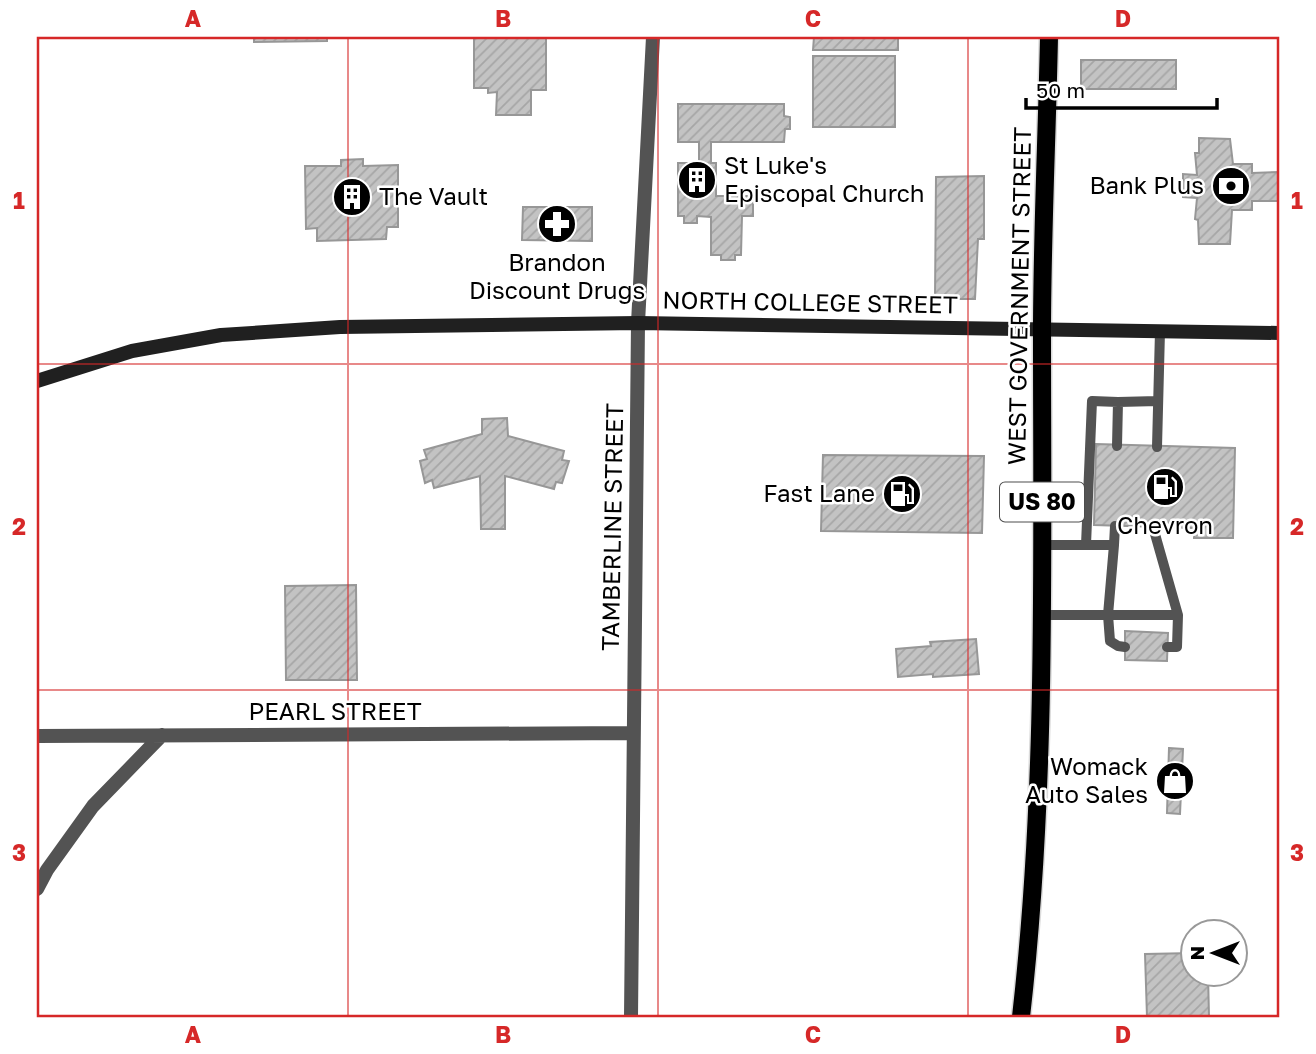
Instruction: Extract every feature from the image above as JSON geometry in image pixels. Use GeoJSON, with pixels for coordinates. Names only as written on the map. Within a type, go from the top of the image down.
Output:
{"type":"FeatureCollection","features":[{"type":"Feature","properties":{"kind":"main road","name":"WEST GOVERNMENT STREET"},"geometry":{"type":"LineString","coordinates":[[1021,1017],[1031,922],[1042,675],[1042,329],[1049,37]]}},
{"type":"Feature","properties":{"kind":"main road","name":"NORTH COLLEGE STREET"},"geometry":{"type":"LineString","coordinates":[[37,381],[132,351],[221,335],[340,327],[638,323],[1279,333]]}},
{"type":"Feature","properties":{"kind":"street","name":"TAMBERLINE STREET"},"geometry":{"type":"LineString","coordinates":[[631,1017],[638,323],[653,37]]}},
{"type":"Feature","properties":{"kind":"street","name":"PEARL STREET"},"geometry":{"type":"LineString","coordinates":[[37,736],[633,733]]}},
{"type":"Feature","properties":{"kind":"street"},"geometry":{"type":"LineString","coordinates":[[37,889],[47,870],[93,806],[162,735]]}},
{"type":"Feature","properties":{"kind":"lane"},"geometry":{"type":"LineString","coordinates":[[1157,447],[1160,331]]}},
{"type":"Feature","properties":{"kind":"lane"},"geometry":{"type":"LineString","coordinates":[[1086,545],[1092,401],[1158,401]]}},
{"type":"Feature","properties":{"kind":"lane"},"geometry":{"type":"LineString","coordinates":[[1116,446],[1118,402]]}},
{"type":"Feature","properties":{"kind":"lane"},"geometry":{"type":"LineString","coordinates":[[1115,526],[1108,615],[1110,641],[1125,647]]}},
{"type":"Feature","properties":{"kind":"lane"},"geometry":{"type":"LineString","coordinates":[[1153,527],[1178,615],[1177,647],[1167,647]]}},
{"type":"Feature","properties":{"kind":"lane"},"geometry":{"type":"LineString","coordinates":[[1042,545],[1114,545]]}},
{"type":"Feature","properties":{"kind":"lane"},"geometry":{"type":"LineString","coordinates":[[1042,615],[1178,615]]}},
{"type":"Feature","properties":{"kind":"building"},"geometry":{"type":"Polygon","coordinates":[[[254,37],[327,37],[327,41],[254,42],[254,37]]]}},
{"type":"Feature","properties":{"kind":"building"},"geometry":{"type":"Polygon","coordinates":[[[474,37],[546,37],[546,90],[531,90],[531,115],[496,115],[497,92],[488,93],[488,88],[474,88],[474,37]]]}},
{"type":"Feature","properties":{"kind":"building"},"geometry":{"type":"Polygon","coordinates":[[[814,37],[898,37],[898,50],[813,50],[814,37]]]}},
{"type":"Feature","properties":{"kind":"building"},"geometry":{"type":"Polygon","coordinates":[[[813,56],[895,56],[895,127],[813,127],[813,56]]]}},
{"type":"Feature","properties":{"kind":"building"},"geometry":{"type":"Polygon","coordinates":[[[1081,60],[1176,60],[1176,89],[1081,89],[1081,60]]]}},
{"type":"Feature","properties":{"kind":"building","name":"St Luke's Episcopal Church"},"geometry":{"type":"Polygon","coordinates":[[[678,104],[784,104],[784,116],[790,117],[790,129],[785,129],[784,142],[711,142],[711,163],[716,163],[716,196],[753,196],[753,216],[742,216],[741,255],[735,255],[735,260],[721,260],[721,255],[711,255],[711,217],[697,216],[697,223],[684,223],[684,216],[678,216],[678,163],[699,163],[699,142],[678,142],[678,104]]]}},
{"type":"Feature","properties":{"kind":"building","name":"Bank Plus"},"geometry":{"type":"Polygon","coordinates":[[[1199,138],[1230,139],[1233,164],[1252,164],[1252,173],[1279,172],[1279,201],[1252,201],[1252,210],[1232,210],[1230,244],[1199,244],[1198,220],[1195,219],[1197,198],[1183,197],[1183,174],[1197,175],[1195,153],[1199,153],[1199,138]]]}},
{"type":"Feature","properties":{"kind":"building","name":"The Vault"},"geometry":{"type":"Polygon","coordinates":[[[363,159],[363,166],[398,165],[398,227],[387,227],[386,239],[317,241],[317,228],[306,229],[305,166],[341,166],[341,160],[363,159]]]}},
{"type":"Feature","properties":{"kind":"building"},"geometry":{"type":"Polygon","coordinates":[[[984,176],[984,239],[978,239],[975,299],[935,299],[936,177],[984,176]]]}},
{"type":"Feature","properties":{"kind":"building","name":"Brandon Discount Drugs"},"geometry":{"type":"Polygon","coordinates":[[[523,207],[592,207],[592,241],[522,240],[523,207]]]}},
{"type":"Feature","properties":{"kind":"building"},"geometry":{"type":"Polygon","coordinates":[[[507,418],[508,436],[564,451],[562,460],[569,461],[562,483],[556,482],[554,489],[505,476],[505,529],[481,529],[480,476],[434,488],[432,480],[425,483],[420,461],[427,459],[424,450],[482,434],[482,419],[507,418]]]}},
{"type":"Feature","properties":{"kind":"building","name":"Chevron"},"geometry":{"type":"Polygon","coordinates":[[[1096,444],[1235,448],[1233,538],[1194,538],[1194,528],[1094,525],[1096,444]]]}},
{"type":"Feature","properties":{"kind":"building","name":"Fast Lane"},"geometry":{"type":"Polygon","coordinates":[[[823,455],[984,456],[982,533],[821,531],[823,455]]]}},
{"type":"Feature","properties":{"kind":"building"},"geometry":{"type":"Polygon","coordinates":[[[356,585],[357,680],[286,680],[285,586],[356,585]]]}},
{"type":"Feature","properties":{"kind":"building"},"geometry":{"type":"Polygon","coordinates":[[[1125,631],[1168,633],[1167,661],[1125,660],[1125,631]]]}},
{"type":"Feature","properties":{"kind":"building"},"geometry":{"type":"Polygon","coordinates":[[[976,639],[979,674],[898,677],[896,649],[931,646],[930,642],[976,639]]]}},
{"type":"Feature","properties":{"kind":"building","name":"Womack Auto Sales"},"geometry":{"type":"Polygon","coordinates":[[[1169,748],[1183,749],[1180,814],[1167,813],[1169,748]]]}},
{"type":"Feature","properties":{"kind":"building"},"geometry":{"type":"Polygon","coordinates":[[[1180,953],[1180,988],[1208,988],[1209,1017],[1147,1017],[1145,954],[1180,953]]]}},
{"type":"Feature","properties":{"kind":"place","name":"St Luke's Episcopal Church"},"geometry":{"type":"Point","coordinates":[697,180]}},
{"type":"Feature","properties":{"kind":"place","name":"Bank Plus"},"geometry":{"type":"Point","coordinates":[1231,186]}},
{"type":"Feature","properties":{"kind":"place","name":"The Vault"},"geometry":{"type":"Point","coordinates":[352,197]}},
{"type":"Feature","properties":{"kind":"place","name":"Brandon Discount Drugs"},"geometry":{"type":"Point","coordinates":[557,224]}},
{"type":"Feature","properties":{"kind":"place","name":"Chevron"},"geometry":{"type":"Point","coordinates":[1165,487]}},
{"type":"Feature","properties":{"kind":"place","name":"Fast Lane"},"geometry":{"type":"Point","coordinates":[902,494]}},
{"type":"Feature","properties":{"kind":"place","name":"Womack Auto Sales"},"geometry":{"type":"Point","coordinates":[1175,781]}}]}
